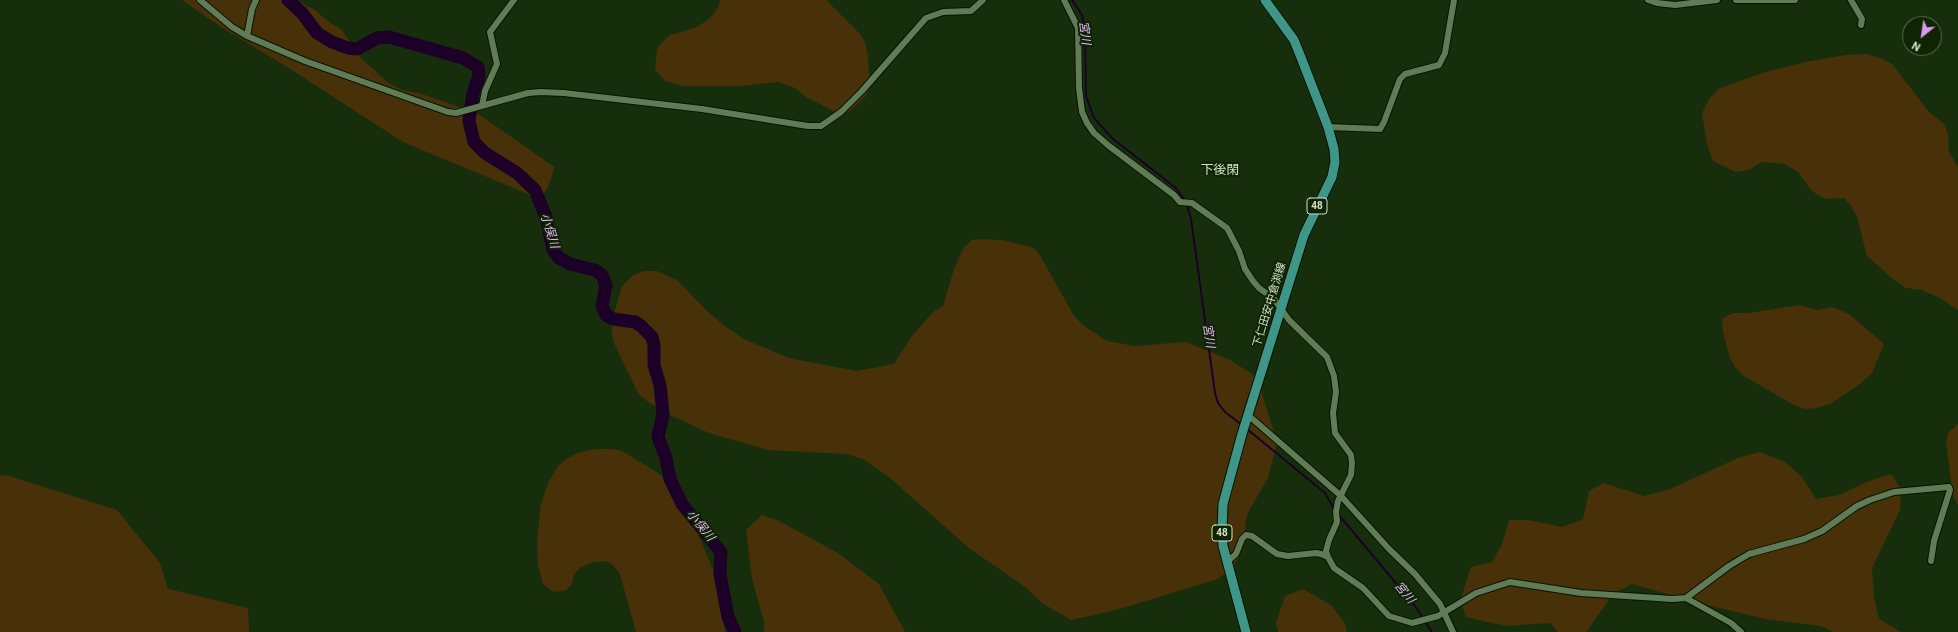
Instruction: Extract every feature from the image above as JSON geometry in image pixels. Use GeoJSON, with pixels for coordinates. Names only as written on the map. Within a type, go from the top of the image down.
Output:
{"type":"FeatureCollection","features":[{"type":"Feature","properties":{"kind":"main road","name":"下仁田安中倉渕線"},"geometry":{"type":"LineString","coordinates":[[1246,632],[1223,546],[1222,511],[1242,434],[1304,235],[1332,177],[1335,162],[1334,149],[1328,127],[1294,40],[1265,0]]}},
{"type":"Feature","properties":{"kind":"street"},"geometry":{"type":"LineString","coordinates":[[200,0],[232,27],[247,36],[305,61],[448,112],[456,113],[528,93],[564,93],[702,109],[808,126],[821,126],[841,112],[862,91],[926,18],[943,12],[972,11],[983,0]]}},
{"type":"Feature","properties":{"kind":"street"},"geometry":{"type":"LineString","coordinates":[[247,36],[252,10],[256,0]]}},
{"type":"Feature","properties":{"kind":"street"},"geometry":{"type":"LineString","coordinates":[[482,106],[485,91],[497,64],[490,32],[514,0]]}},
{"type":"Feature","properties":{"kind":"street"},"geometry":{"type":"LineString","coordinates":[[1064,0],[1078,28],[1079,88],[1082,112],[1094,133],[1182,202],[1192,203],[1227,228],[1239,251],[1245,269],[1259,288],[1274,299],[1289,320],[1327,357],[1334,376],[1336,392],[1333,413],[1334,433],[1351,455],[1352,463],[1351,475],[1339,498],[1336,512],[1337,522],[1326,551],[1334,568],[1363,588],[1389,616],[1412,623],[1425,621],[1441,614],[1476,593],[1510,582],[1581,593],[1672,599],[1686,598],[1729,566],[1749,554],[1804,539],[1822,531],[1857,506],[1870,500],[1894,492],[1949,487],[1950,490],[1936,535],[1931,561]]}},
{"type":"Feature","properties":{"kind":"street"},"geometry":{"type":"LineString","coordinates":[[1328,127],[1380,129],[1400,79],[1405,74],[1439,65],[1445,53],[1454,0]]}},
{"type":"Feature","properties":{"kind":"street"},"geometry":{"type":"LineString","coordinates":[[1648,0],[1657,3],[1675,5],[1717,0]]}},
{"type":"Feature","properties":{"kind":"street"},"geometry":{"type":"LineString","coordinates":[[1736,0],[1795,0]]}},
{"type":"Feature","properties":{"kind":"street"},"geometry":{"type":"LineString","coordinates":[[1851,0],[1862,19],[1861,25]]}},
{"type":"Feature","properties":{"kind":"street"},"geometry":{"type":"LineString","coordinates":[[1247,418],[1339,498],[1427,587],[1441,614],[1453,632]]}},
{"type":"Feature","properties":{"kind":"street"},"geometry":{"type":"LineString","coordinates":[[1228,561],[1236,554],[1242,539],[1246,535],[1252,536],[1277,554],[1288,556],[1316,553],[1328,557]]}},
{"type":"Feature","properties":{"kind":"street"},"geometry":{"type":"LineString","coordinates":[[1686,598],[1731,623],[1741,632]]}},
{"type":"Feature","properties":{"kind":"shaded area"},"geometry":{"type":"Polygon","coordinates":[[[182,0],[296,0],[315,10],[329,22],[342,30],[359,56],[387,82],[402,90],[419,93],[477,113],[554,167],[547,189],[542,195],[535,197],[403,142],[284,65],[224,29],[182,0]]]}},
{"type":"Feature","properties":{"kind":"shaded area"},"geometry":{"type":"Polygon","coordinates":[[[721,0],[826,0],[860,34],[865,42],[868,57],[870,88],[865,97],[850,111],[837,113],[806,97],[795,88],[778,82],[739,86],[683,86],[665,81],[655,69],[657,49],[670,35],[695,28],[706,21],[715,13],[721,0]]]}},
{"type":"Feature","properties":{"kind":"shaded area"},"geometry":{"type":"Polygon","coordinates":[[[1866,54],[1883,59],[1892,64],[1929,112],[1945,125],[1948,135],[1949,152],[1958,167],[1958,310],[1940,298],[1922,290],[1906,288],[1893,279],[1867,256],[1857,217],[1851,206],[1844,198],[1826,199],[1816,194],[1798,172],[1785,164],[1761,162],[1749,170],[1736,172],[1713,161],[1707,144],[1702,113],[1709,99],[1718,89],[1762,73],[1806,62],[1845,55],[1866,54]]]}},
{"type":"Feature","properties":{"kind":"shaded area"},"geometry":{"type":"Polygon","coordinates":[[[972,240],[1001,240],[1032,247],[1038,252],[1074,316],[1084,326],[1107,341],[1134,346],[1186,342],[1230,360],[1252,374],[1259,384],[1277,442],[1268,478],[1247,514],[1243,543],[1238,559],[1227,573],[1215,580],[1116,610],[1071,620],[1042,603],[1025,587],[969,548],[890,478],[863,459],[846,454],[768,450],[709,433],[672,416],[651,404],[639,395],[613,341],[611,324],[622,286],[632,276],[643,271],[657,271],[678,281],[708,312],[726,327],[744,339],[789,358],[856,371],[894,364],[912,336],[933,312],[943,306],[954,269],[964,247],[972,240]]]}},
{"type":"Feature","properties":{"kind":"shaded area"},"geometry":{"type":"Polygon","coordinates":[[[1800,305],[1816,310],[1832,307],[1849,314],[1884,344],[1872,373],[1860,384],[1830,404],[1816,408],[1805,409],[1794,405],[1744,376],[1735,367],[1729,355],[1722,327],[1723,318],[1733,313],[1749,313],[1800,305]]]}},
{"type":"Feature","properties":{"kind":"shaded area"},"geometry":{"type":"Polygon","coordinates":[[[1958,424],[1958,505],[1953,495],[1946,443],[1948,433],[1958,424]]]}},
{"type":"Feature","properties":{"kind":"shaded area"},"geometry":{"type":"Polygon","coordinates":[[[596,449],[612,449],[622,451],[655,471],[669,482],[696,529],[719,584],[725,632],[636,632],[620,574],[613,565],[606,561],[594,562],[581,567],[574,574],[572,584],[565,591],[554,592],[543,584],[538,564],[537,542],[541,504],[548,483],[558,466],[568,458],[580,452],[596,449]]]}},
{"type":"Feature","properties":{"kind":"shaded area"},"geometry":{"type":"Polygon","coordinates":[[[1760,452],[1785,462],[1802,477],[1816,499],[1839,495],[1869,481],[1891,474],[1901,489],[1900,510],[1872,568],[1874,598],[1879,619],[1901,632],[1833,632],[1821,626],[1765,619],[1695,602],[1632,584],[1613,594],[1586,632],[1558,632],[1550,623],[1506,626],[1466,617],[1460,601],[1471,567],[1492,562],[1502,544],[1509,520],[1528,520],[1562,527],[1583,519],[1589,491],[1604,483],[1644,496],[1670,489],[1740,457],[1760,452]]]}},
{"type":"Feature","properties":{"kind":"shaded area"},"geometry":{"type":"Polygon","coordinates":[[[6,475],[117,510],[160,563],[168,589],[248,608],[249,632],[0,632],[0,476],[6,475]]]}},
{"type":"Feature","properties":{"kind":"shaded area"},"geometry":{"type":"Polygon","coordinates":[[[762,515],[779,521],[838,553],[879,584],[905,632],[764,632],[764,622],[752,579],[746,530],[762,515]]]}},
{"type":"Feature","properties":{"kind":"shaded area"},"geometry":{"type":"Polygon","coordinates":[[[1303,589],[1331,605],[1345,623],[1347,632],[1278,632],[1276,623],[1285,596],[1303,589]]]}},
{"type":"Feature","properties":{"kind":"waterway","name":"小俣川"},"geometry":{"type":"LineString","coordinates":[[288,0],[302,13],[317,33],[332,42],[348,48],[357,49],[377,38],[389,37],[463,58],[478,67],[479,76],[473,93],[469,121],[474,142],[485,153],[517,173],[535,190],[546,217],[553,250],[559,258],[570,264],[595,270],[602,275],[606,285],[602,306],[606,315],[613,319],[635,322],[652,337],[654,345],[654,365],[660,385],[663,414],[658,437],[666,458],[670,479],[682,504],[721,552],[720,574],[728,617],[735,632]]}},
{"type":"Feature","properties":{"kind":"waterway","name":"宮川"},"geometry":{"type":"LineString","coordinates":[[1072,0],[1082,15],[1085,31],[1086,96],[1094,118],[1113,139],[1176,188],[1185,201]]}},
{"type":"Feature","properties":{"kind":"waterway","name":"宮川"},"geometry":{"type":"LineString","coordinates":[[1187,205],[1191,219],[1215,393],[1218,403],[1225,412],[1242,425]]}},
{"type":"Feature","properties":{"kind":"waterway","name":"宮川"},"geometry":{"type":"LineString","coordinates":[[1247,429],[1325,493],[1334,509]]}},
{"type":"Feature","properties":{"kind":"waterway","name":"宮川"},"geometry":{"type":"LineString","coordinates":[[1338,514],[1415,606],[1432,632]]}},
{"type":"Feature","properties":{"kind":"district","name":"下後閑"},"geometry":{"type":"Point","coordinates":[1220,171]}}]}
